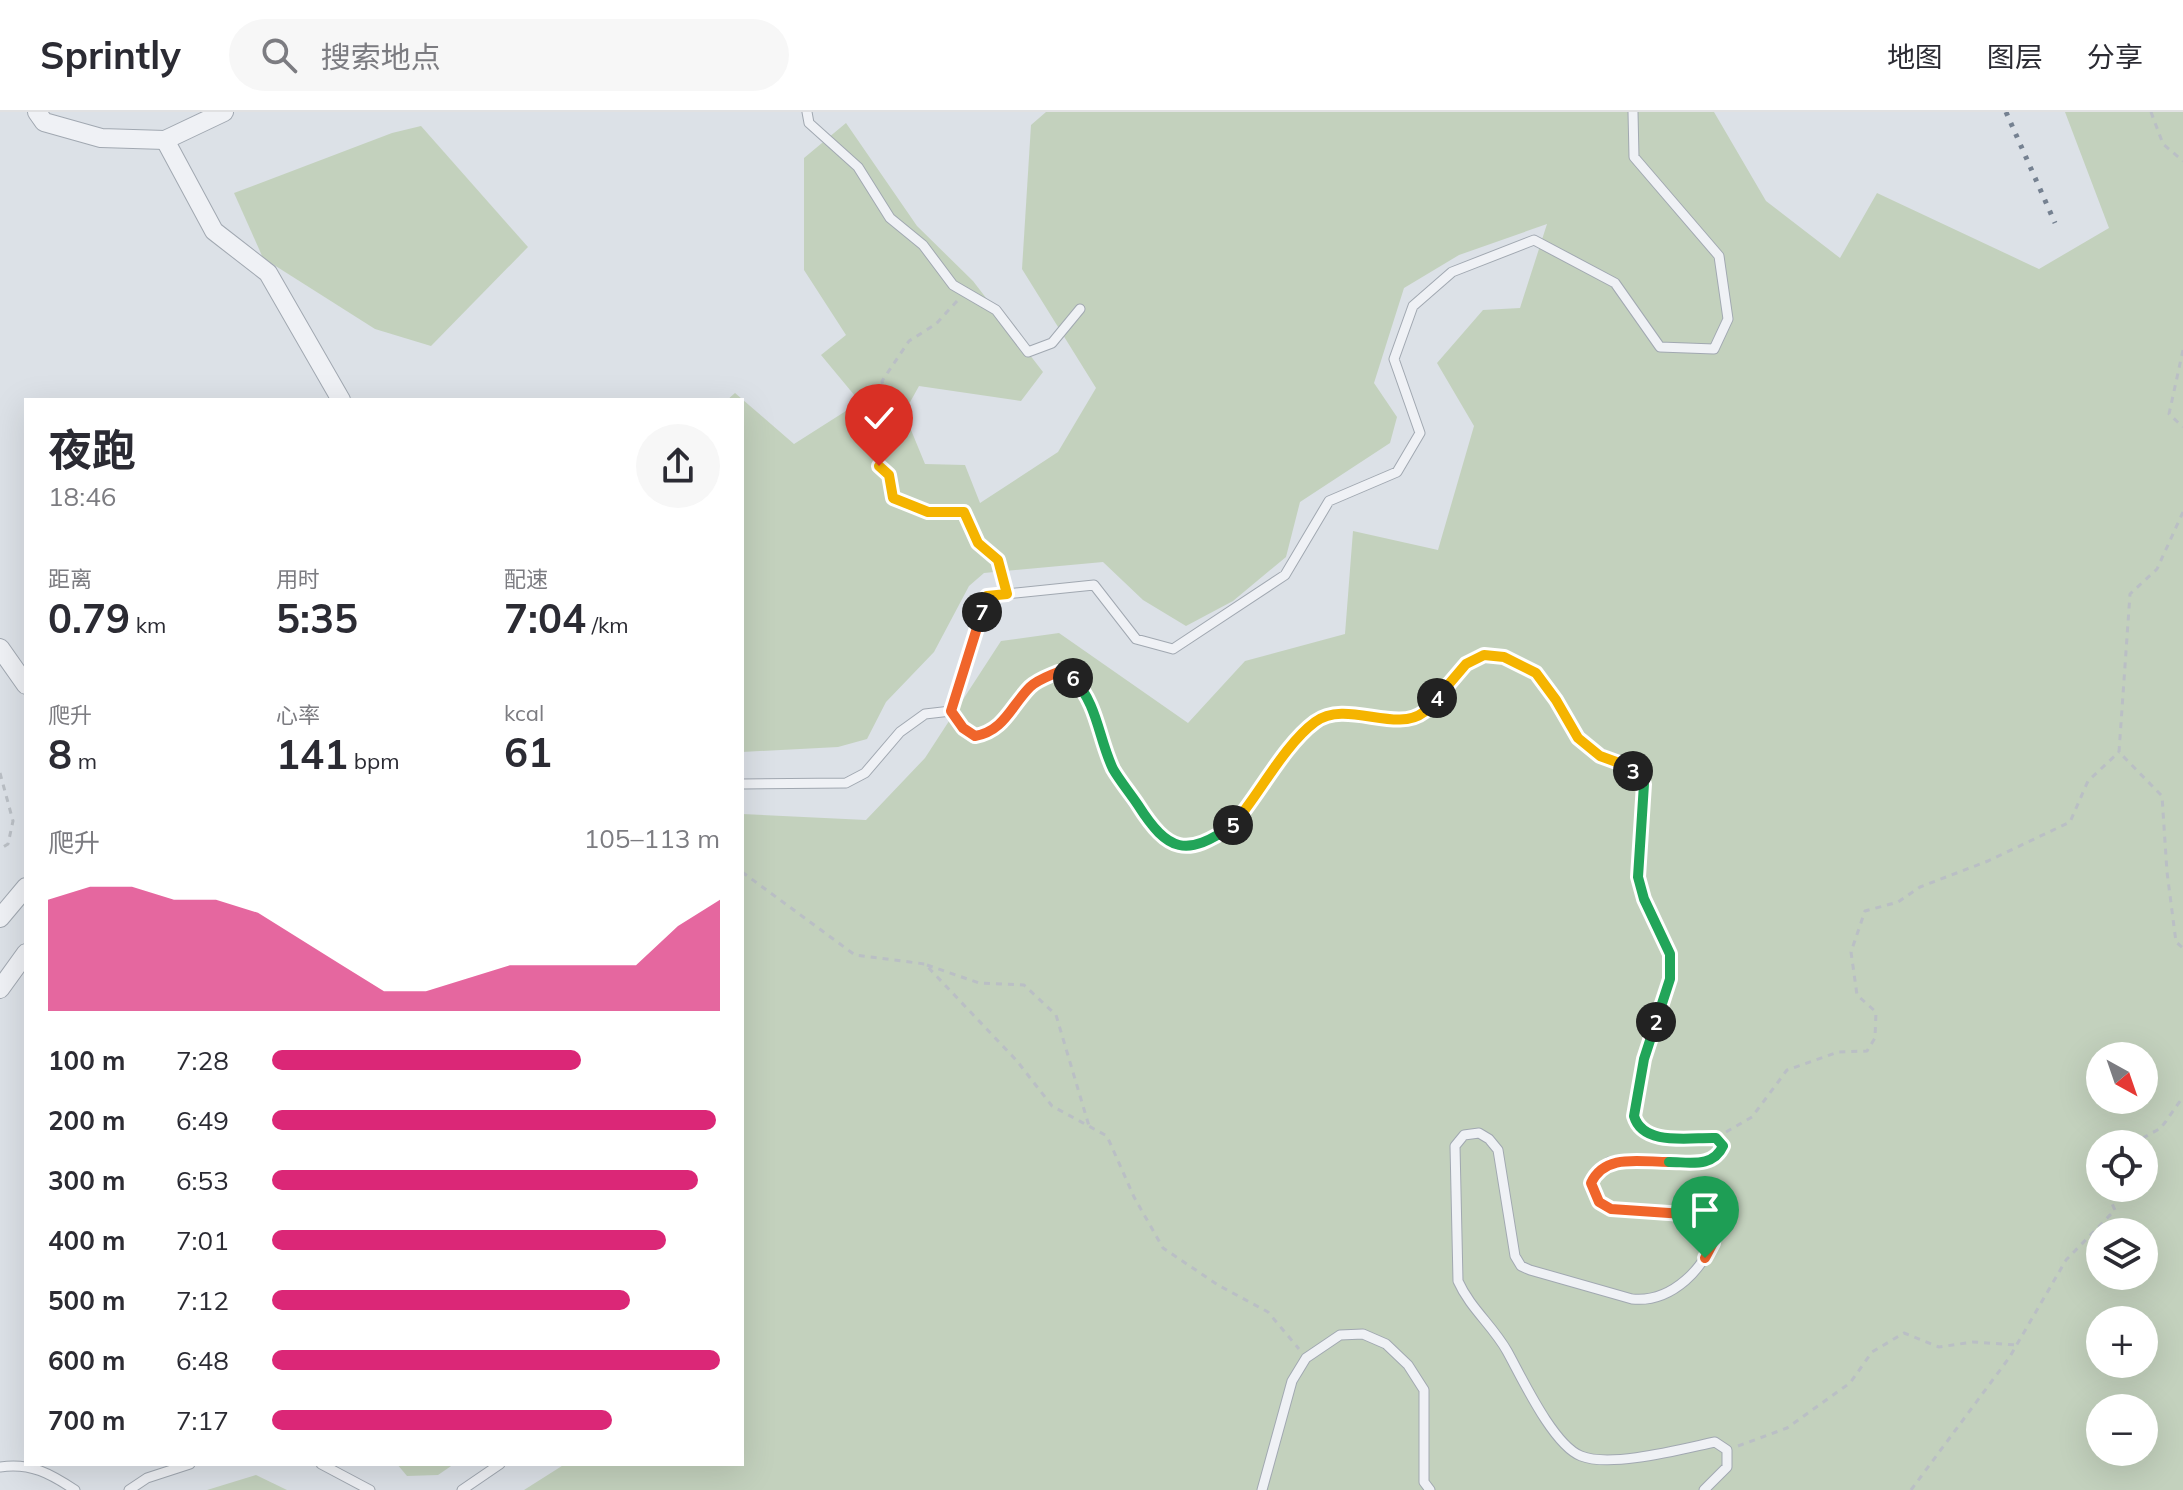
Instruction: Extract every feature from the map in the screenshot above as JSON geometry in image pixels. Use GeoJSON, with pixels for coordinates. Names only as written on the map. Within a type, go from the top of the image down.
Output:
{"type":"FeatureCollection","features":[{"type":"Feature","properties":{"kind":"street"},"geometry":{"type":"LineString","coordinates":[[37,112],[44,122],[101,138],[165,140],[224,112]]}},
{"type":"Feature","properties":{"kind":"street"},"geometry":{"type":"LineString","coordinates":[[165,140],[214,231],[268,273],[340,398]]}},
{"type":"Feature","properties":{"kind":"street"},"geometry":{"type":"LineString","coordinates":[[0,648],[24,682]]}},
{"type":"Feature","properties":{"kind":"street"},"geometry":{"type":"LineString","coordinates":[[0,918],[24,889]]}},
{"type":"Feature","properties":{"kind":"street"},"geometry":{"type":"LineString","coordinates":[[0,989],[24,956]]}},
{"type":"Feature","properties":{"kind":"lane"},"geometry":{"type":"LineString","coordinates":[[807,112],[809,123],[858,167],[890,218],[923,245],[953,285],[996,310],[1028,352],[1052,343],[1080,309]]}},
{"type":"Feature","properties":{"kind":"lane"},"geometry":{"type":"LineString","coordinates":[[951,711],[987,596],[1094,585],[1136,639],[1173,649],[1285,575],[1329,501],[1397,472],[1420,433],[1394,359],[1413,306],[1452,272],[1534,240],[1615,283],[1660,347],[1714,349],[1728,319],[1719,256],[1634,157],[1633,112]]}},
{"type":"Feature","properties":{"kind":"lane"},"geometry":{"type":"LineString","coordinates":[[951,711],[963,728],[975,736],[989,733],[1002,723],[1032,685],[1058,672],[1071,676],[1093,707],[1113,768],[1154,830],[1170,843],[1192,846],[1212,839],[1234,824],[1299,738],[1317,720],[1344,713],[1405,720],[1423,713],[1466,664],[1484,655],[1504,657],[1536,673],[1578,738],[1600,756],[1630,767],[1644,784],[1638,877],[1644,899],[1670,954],[1670,979],[1644,1059],[1634,1116],[1642,1130],[1657,1137],[1716,1138],[1723,1146],[1719,1156],[1709,1162],[1609,1162],[1596,1172],[1591,1183],[1599,1202],[1611,1209],[1698,1215],[1709,1221],[1715,1230],[1713,1243],[1693,1274],[1662,1295],[1647,1300],[1617,1295],[1521,1266],[1515,1256],[1498,1150],[1479,1133],[1464,1135],[1455,1146],[1458,1281],[1466,1300],[1504,1346],[1545,1419],[1566,1446],[1581,1457],[1638,1458],[1715,1442],[1727,1450],[1727,1467],[1704,1490]]}},
{"type":"Feature","properties":{"kind":"lane"},"geometry":{"type":"LineString","coordinates":[[744,784],[846,783],[865,773],[900,732],[925,714],[951,711]]}},
{"type":"Feature","properties":{"kind":"lane"},"geometry":{"type":"LineString","coordinates":[[1262,1490],[1292,1381],[1306,1358],[1340,1335],[1363,1334],[1386,1344],[1408,1365],[1424,1390],[1424,1482],[1430,1490]]}},
{"type":"Feature","properties":{"kind":"lane"},"geometry":{"type":"LineString","coordinates":[[24,1466],[47,1472],[75,1490]]}},
{"type":"Feature","properties":{"kind":"lane"},"geometry":{"type":"LineString","coordinates":[[0,1467],[24,1466]]}},
{"type":"Feature","properties":{"kind":"lane"},"geometry":{"type":"LineString","coordinates":[[129,1490],[147,1478],[184,1466]]}},
{"type":"Feature","properties":{"kind":"lane"},"geometry":{"type":"LineString","coordinates":[[325,1466],[370,1490]]}},
{"type":"Feature","properties":{"kind":"lane"},"geometry":{"type":"LineString","coordinates":[[462,1490],[497,1466]]}},
{"type":"Feature","properties":{"kind":"path"},"geometry":{"type":"LineString","coordinates":[[2151,112],[2163,144],[2183,161]]}},
{"type":"Feature","properties":{"kind":"path"},"geometry":{"type":"LineString","coordinates":[[965,292],[936,324],[909,341],[882,381],[889,405],[873,447],[879,466],[889,475],[893,498],[928,512],[964,512],[978,543],[998,560],[1007,594]]}},
{"type":"Feature","properties":{"kind":"path"},"geometry":{"type":"LineString","coordinates":[[2183,350],[2169,414],[2183,427]]}},
{"type":"Feature","properties":{"kind":"path"},"geometry":{"type":"LineString","coordinates":[[1716,1138],[1752,1117],[1787,1070],[1838,1052],[1867,1051],[1875,1038],[1876,1012],[1857,995],[1851,952],[1865,911],[1898,902],[1920,887],[1988,861],[2070,822],[2088,781],[2119,752],[2130,594],[2157,569],[2183,512]]}},
{"type":"Feature","properties":{"kind":"path"},"geometry":{"type":"LineString","coordinates":[[2119,752],[2162,796],[2176,942],[2183,948]]}},
{"type":"Feature","properties":{"kind":"path"},"geometry":{"type":"LineString","coordinates":[[0,773],[13,821],[8,844],[0,849]]}},
{"type":"Feature","properties":{"kind":"path"},"geometry":{"type":"LineString","coordinates":[[744,873],[855,955],[925,964],[979,983],[1024,985],[1056,1015],[1089,1126]]}},
{"type":"Feature","properties":{"kind":"path"},"geometry":{"type":"LineString","coordinates":[[925,964],[1017,1061],[1052,1106],[1107,1136],[1134,1197],[1163,1248],[1218,1285],[1268,1312],[1306,1358]]}},
{"type":"Feature","properties":{"kind":"path"},"geometry":{"type":"LineString","coordinates":[[2157,1130],[2183,1097]]}},
{"type":"Feature","properties":{"kind":"path"},"geometry":{"type":"LineString","coordinates":[[1911,1490],[2016,1345],[2066,1260],[2115,1210],[2111,1202]]}},
{"type":"Feature","properties":{"kind":"path"},"geometry":{"type":"LineString","coordinates":[[1727,1450],[1787,1428],[1850,1383],[1872,1352],[1904,1333],[1939,1347],[1973,1342],[2016,1345]]}},
{"type":"Feature","properties":{"kind":"green space"},"geometry":{"type":"Polygon","coordinates":[[[1046,112],[1714,112],[1766,201],[1840,258],[1877,193],[2039,269],[2109,228],[2065,112],[2183,112],[2183,1490],[524,1490],[562,1466],[744,1466],[744,814],[866,820],[925,758],[1001,641],[1059,633],[1188,723],[1245,661],[1345,634],[1353,531],[1438,550],[1474,426],[1437,363],[1483,310],[1520,308],[1547,224],[1459,255],[1404,288],[1374,383],[1397,417],[1390,443],[1300,502],[1286,557],[1233,601],[1186,626],[1143,600],[1103,562],[984,573],[969,586],[934,652],[886,702],[867,739],[838,747],[744,752],[744,401],[794,444],[860,402],[821,355],[846,335],[804,270],[804,158],[846,123],[917,226],[973,281],[1043,372],[1021,401],[919,386],[904,413],[925,464],[965,465],[980,503],[1058,452],[1096,388],[1022,269],[1031,125],[1046,112]]]}},
{"type":"Feature","properties":{"kind":"green space"},"geometry":{"type":"Polygon","coordinates":[[[421,126],[528,247],[431,346],[375,329],[263,258],[234,193],[392,133],[421,126]]]}},
{"type":"Feature","properties":{"kind":"green space"},"geometry":{"type":"Polygon","coordinates":[[[399,1466],[451,1466],[438,1475],[407,1476],[399,1466]]]}},
{"type":"Feature","properties":{"kind":"green space"},"geometry":{"type":"Polygon","coordinates":[[[256,1475],[287,1490],[207,1490],[256,1475]]]}},
{"type":"Feature","properties":{"kind":"railway"},"geometry":{"type":"LineString","coordinates":[[2006,112],[2055,223]]}},
{"type":"Feature","properties":{"kind":"route"},"geometry":{"type":"LineString","coordinates":[[879,466],[889,475],[893,498],[928,512],[964,512],[978,543],[998,560],[1007,594],[987,596],[951,711],[963,728],[975,736],[989,733],[1002,723],[1032,685],[1058,672],[1071,676],[1093,707],[1113,768],[1154,830],[1170,843],[1192,846],[1212,839],[1234,824],[1299,738],[1317,720],[1344,713],[1405,720],[1423,713],[1466,664],[1484,655],[1504,657],[1536,673],[1578,738],[1600,756],[1630,767],[1644,784],[1638,877],[1644,899],[1670,954],[1670,979],[1644,1059],[1634,1116],[1636,1123],[1642,1130],[1657,1137],[1716,1138],[1723,1146],[1719,1156],[1709,1162],[1609,1162],[1596,1172],[1591,1183],[1599,1202],[1611,1209],[1698,1215],[1709,1221],[1715,1230],[1713,1243],[1705,1258]]}}]}
